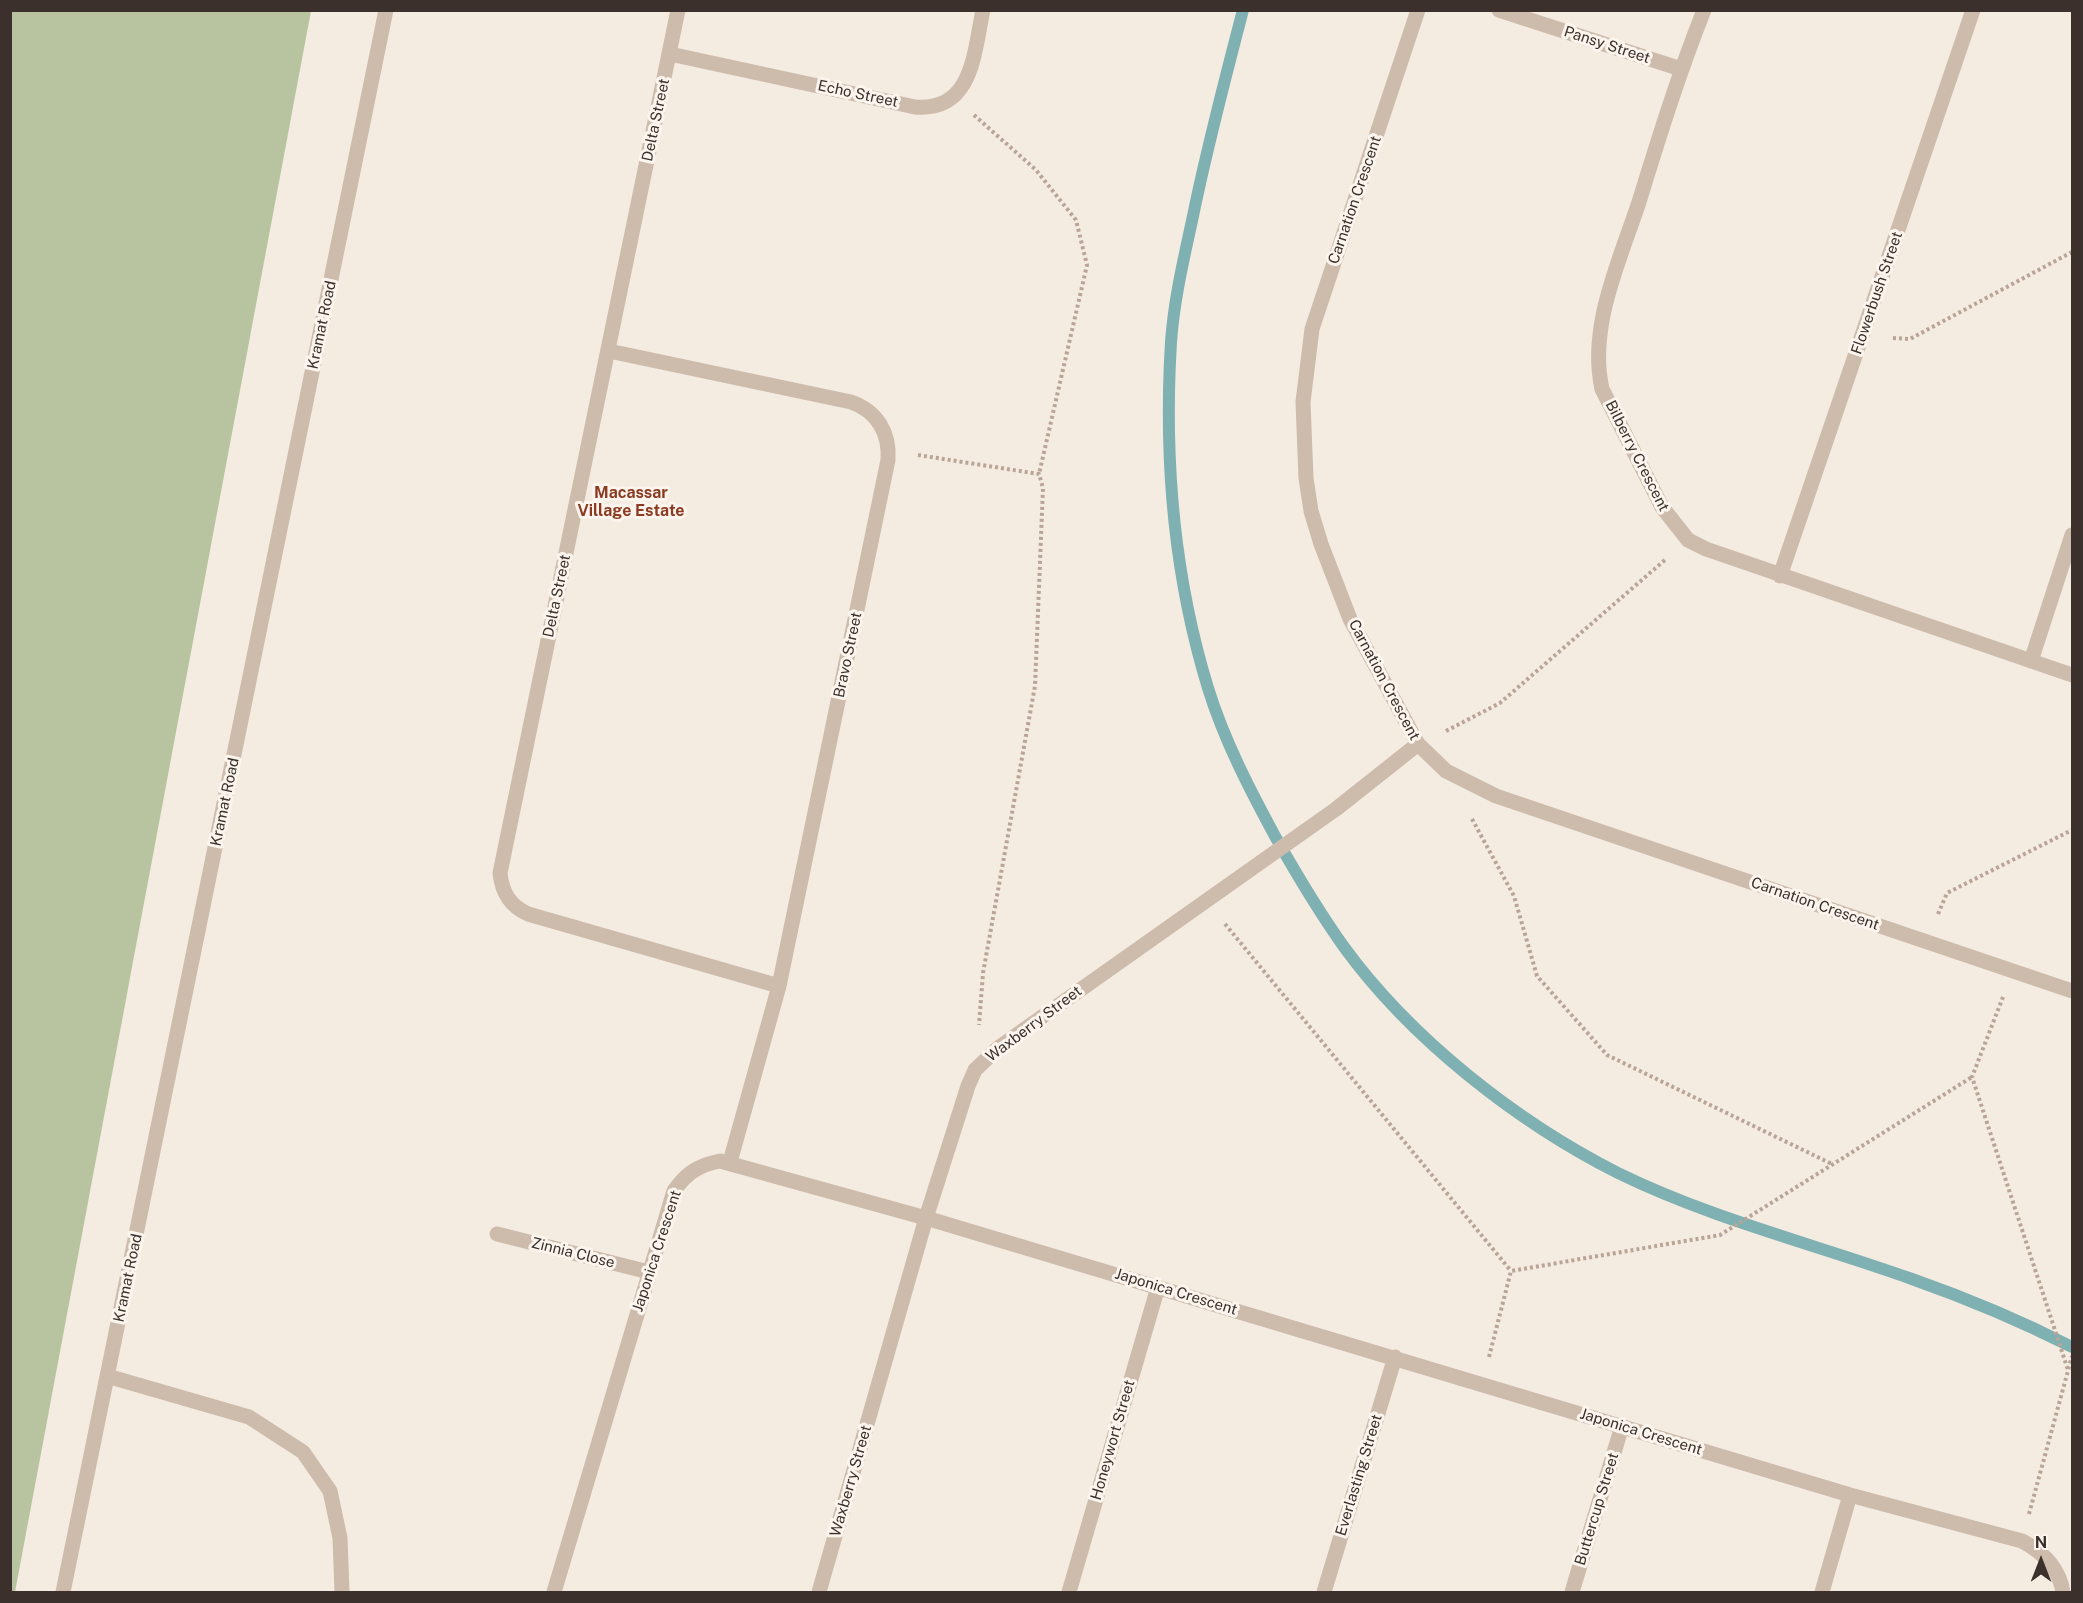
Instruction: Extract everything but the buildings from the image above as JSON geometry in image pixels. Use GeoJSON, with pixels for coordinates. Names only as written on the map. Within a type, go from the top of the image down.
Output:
{"type":"FeatureCollection","features":[{"type":"Feature","properties":{"kind":"street","name":"Kramat Road"},"geometry":{"type":"LineString","coordinates":[[63,1593],[386,10]]}},
{"type":"Feature","properties":{"kind":"street","name":"Delta Street"},"geometry":{"type":"LineString","coordinates":[[678,10],[609,351],[501,861],[501,886],[512,904],[528,914],[779,987]]}},
{"type":"Feature","properties":{"kind":"street"},"geometry":{"type":"LineString","coordinates":[[954,97],[968,77],[983,10]]}},
{"type":"Feature","properties":{"kind":"street","name":"Carnation Crescent"},"geometry":{"type":"LineString","coordinates":[[1418,10],[1312,329],[1303,402],[1302,440],[1311,511],[1331,572],[1374,665],[1418,744],[1446,771],[1496,796],[2073,992]]}},
{"type":"Feature","properties":{"kind":"street","name":"Pansy Street"},"geometry":{"type":"LineString","coordinates":[[1499,10],[1681,69]]}},
{"type":"Feature","properties":{"kind":"street","name":"Bilberry Crescent"},"geometry":{"type":"LineString","coordinates":[[1704,10],[1681,69],[1600,329],[1598,371],[1602,388],[1662,507],[1688,540],[1706,549],[2073,675]]}},
{"type":"Feature","properties":{"kind":"street","name":"Flowerbush Street"},"geometry":{"type":"LineString","coordinates":[[1780,576],[1973,10]]}},
{"type":"Feature","properties":{"kind":"street","name":"Echo Street"},"geometry":{"type":"LineString","coordinates":[[670,54],[915,107],[939,105],[954,97]]}},
{"type":"Feature","properties":{"kind":"street"},"geometry":{"type":"LineString","coordinates":[[609,351],[860,405],[879,422],[886,435],[889,450]]}},
{"type":"Feature","properties":{"kind":"street","name":"Bravo Street"},"geometry":{"type":"LineString","coordinates":[[730,1162],[779,987],[889,450]]}},
{"type":"Feature","properties":{"kind":"street"},"geometry":{"type":"LineString","coordinates":[[2031,661],[2073,535]]}},
{"type":"Feature","properties":{"kind":"street","name":"Waxberry Street"},"geometry":{"type":"LineString","coordinates":[[819,1593],[926,1218],[975,1070],[998,1048],[1336,809],[1418,744]]}},
{"type":"Feature","properties":{"kind":"street","name":"Japonica Crescent"},"geometry":{"type":"LineString","coordinates":[[554,1593],[674,1191],[698,1167],[720,1161],[926,1218],[1850,1495],[2022,1541],[2037,1549],[2049,1561],[2057,1573],[2063,1593]]}},
{"type":"Feature","properties":{"kind":"street","name":"Zinnia Close"},"geometry":{"type":"LineString","coordinates":[[497,1234],[649,1272]]}},
{"type":"Feature","properties":{"kind":"street","name":"Honeywort Street"},"geometry":{"type":"LineString","coordinates":[[1069,1593],[1158,1287]]}},
{"type":"Feature","properties":{"kind":"street","name":"Everlasting Street"},"geometry":{"type":"LineString","coordinates":[[1324,1593],[1395,1357]]}},
{"type":"Feature","properties":{"kind":"street"},"geometry":{"type":"LineString","coordinates":[[107,1376],[249,1417],[303,1452],[330,1491],[340,1538],[342,1593]]}},
{"type":"Feature","properties":{"kind":"street","name":"Buttercup Street"},"geometry":{"type":"LineString","coordinates":[[1572,1593],[1622,1426]]}},
{"type":"Feature","properties":{"kind":"street"},"geometry":{"type":"LineString","coordinates":[[1822,1593],[1850,1495]]}},
{"type":"Feature","properties":{"kind":"path"},"geometry":{"type":"LineString","coordinates":[[954,97],[1036,170],[1076,220],[1086,265],[1039,474],[1043,488],[1035,686],[984,973],[975,1070]]}},
{"type":"Feature","properties":{"kind":"path"},"geometry":{"type":"LineString","coordinates":[[1862,335],[1910,339],[2073,252]]}},
{"type":"Feature","properties":{"kind":"path"},"geometry":{"type":"LineString","coordinates":[[889,450],[1039,474]]}},
{"type":"Feature","properties":{"kind":"path"},"geometry":{"type":"LineString","coordinates":[[1418,744],[1500,703],[1688,540]]}},
{"type":"Feature","properties":{"kind":"path"},"geometry":{"type":"LineString","coordinates":[[1446,771],[1514,896],[1537,976],[1608,1055],[1832,1165]]}},
{"type":"Feature","properties":{"kind":"path"},"geometry":{"type":"LineString","coordinates":[[1926,942],[1947,893],[2073,830]]}},
{"type":"Feature","properties":{"kind":"path"},"geometry":{"type":"LineString","coordinates":[[1205,900],[1511,1271]]}},
{"type":"Feature","properties":{"kind":"path"},"geometry":{"type":"LineString","coordinates":[[1511,1271],[1720,1235],[1972,1077],[2013,971]]}},
{"type":"Feature","properties":{"kind":"path"},"geometry":{"type":"LineString","coordinates":[[1972,1077],[2068,1370]]}},
{"type":"Feature","properties":{"kind":"path"},"geometry":{"type":"LineString","coordinates":[[1482,1384],[1511,1271]]}},
{"type":"Feature","properties":{"kind":"path"},"geometry":{"type":"LineString","coordinates":[[2022,1541],[2073,1356]]}},
{"type":"Feature","properties":{"kind":"green space"},"geometry":{"type":"Polygon","coordinates":[[[11,10],[311,11],[15,1592],[10,1592],[11,10]]]}},
{"type":"Feature","properties":{"kind":"waterway"},"geometry":{"type":"LineString","coordinates":[[1243,10],[1204,164],[1174,310],[1169,385],[1174,516],[1187,603],[1208,688],[1222,727],[1247,783],[1308,893],[1344,947],[1401,1014],[1468,1075],[1542,1129],[1580,1152],[1618,1173],[1690,1204],[1932,1286],[2013,1319],[2072,1347]]}},
{"type":"Feature","properties":{"kind":"district","name":"Macassar Village Estate"},"geometry":{"type":"Point","coordinates":[631,502]}}]}
